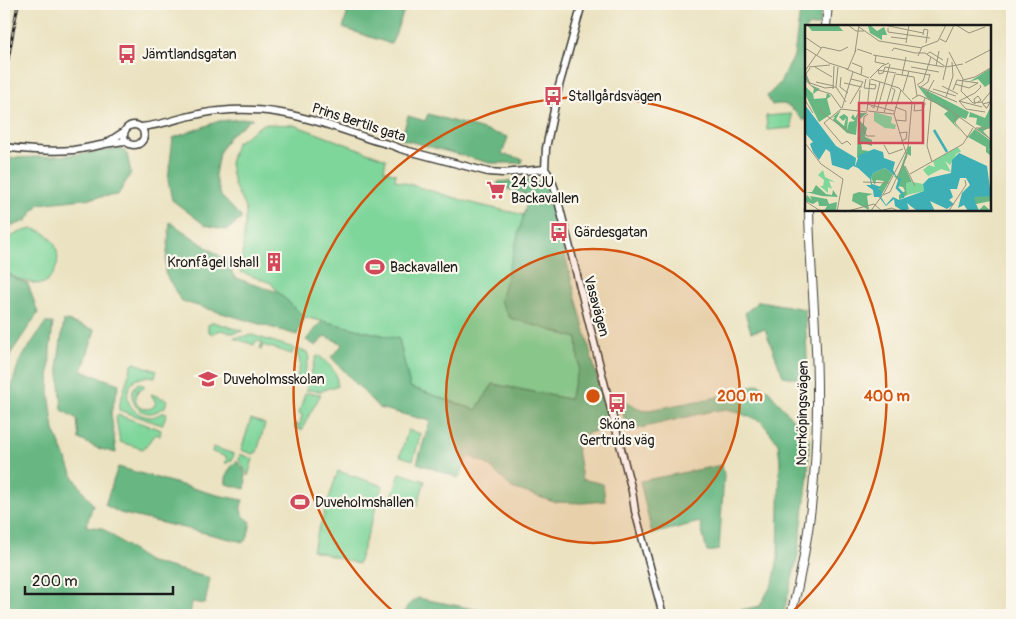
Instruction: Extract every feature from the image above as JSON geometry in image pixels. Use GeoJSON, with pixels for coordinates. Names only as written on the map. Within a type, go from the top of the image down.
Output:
{"type":"FeatureCollection","features":[{"type":"Feature","properties":{"kind":"main road"},"geometry":{"type":"LineString","coordinates":[[826,25],[828,4]]}},
{"type":"Feature","properties":{"kind":"main road","name":"Norrköpingsvägen"},"geometry":{"type":"LineString","coordinates":[[791,615],[808,528],[816,452],[816,360],[809,211]]}},
{"type":"Feature","properties":{"kind":"street","name":"Vasavägen"},"geometry":{"type":"LineString","coordinates":[[582,4],[559,86],[546,148],[545,168],[556,193],[632,491],[635,511],[663,615]]}},
{"type":"Feature","properties":{"kind":"street","name":"Prins Bertils gata"},"geometry":{"type":"LineString","coordinates":[[141,127],[217,111],[234,109],[265,110],[307,118],[401,149],[488,172],[503,173],[545,168]]}},
{"type":"Feature","properties":{"kind":"street","name":"Prins Bertils gata"},"geometry":{"type":"LineString","coordinates":[[144,136],[165,123]]}},
{"type":"Feature","properties":{"kind":"street"},"geometry":{"type":"LineString","coordinates":[[4,147],[45,151],[74,150],[127,141],[131,144],[137,144],[142,141],[144,131],[141,127],[132,125],[107,143]]}},
{"type":"Feature","properties":{"kind":"street"},"geometry":{"type":"LineString","coordinates":[[125,131],[127,141]]}},
{"type":"Feature","properties":{"kind":"green space"},"geometry":{"type":"Polygon","coordinates":[[[350,4],[408,4],[391,44],[343,28],[350,4]]]}},
{"type":"Feature","properties":{"kind":"green space"},"geometry":{"type":"Polygon","coordinates":[[[801,4],[822,4],[819,25],[805,25],[805,120],[787,105],[772,105],[767,96],[780,83],[794,56],[801,4]]]}},
{"type":"Feature","properties":{"kind":"green space"},"geometry":{"type":"Polygon","coordinates":[[[428,114],[508,137],[502,154],[522,159],[522,163],[490,163],[401,139],[408,116],[425,121],[428,114]]]}},
{"type":"Feature","properties":{"kind":"green space"},"geometry":{"type":"Polygon","coordinates":[[[791,114],[792,128],[767,130],[766,116],[791,114]]]}},
{"type":"Feature","properties":{"kind":"green space"},"geometry":{"type":"Polygon","coordinates":[[[253,118],[230,135],[219,153],[215,175],[221,196],[242,218],[227,230],[205,225],[172,200],[168,180],[173,138],[219,121],[253,118]]]}},
{"type":"Feature","properties":{"kind":"green space","name":"Backavallen"},"geometry":{"type":"Polygon","coordinates":[[[263,124],[294,125],[386,159],[384,170],[396,174],[395,180],[475,204],[524,215],[500,301],[510,318],[577,338],[579,369],[569,399],[493,384],[476,410],[410,387],[399,339],[304,317],[271,283],[241,272],[246,210],[234,185],[230,163],[236,143],[263,124]]]}},
{"type":"Feature","properties":{"kind":"green space"},"geometry":{"type":"Polygon","coordinates":[[[121,148],[127,154],[131,173],[118,195],[39,204],[26,221],[4,230],[4,191],[8,158],[65,155],[121,148]]]}},
{"type":"Feature","properties":{"kind":"green space"},"geometry":{"type":"Polygon","coordinates":[[[531,179],[546,183],[610,427],[575,437],[582,479],[603,484],[605,501],[583,503],[554,502],[512,488],[488,465],[469,456],[459,478],[417,463],[430,421],[379,408],[331,357],[343,344],[325,336],[316,346],[306,340],[322,321],[399,339],[410,387],[476,410],[493,384],[569,399],[579,369],[577,338],[510,318],[500,301],[529,195],[498,186],[498,182],[531,179]]]}},
{"type":"Feature","properties":{"kind":"green space"},"geometry":{"type":"Polygon","coordinates":[[[170,222],[227,261],[234,277],[278,292],[304,317],[297,335],[181,301],[165,273],[170,222]]]}},
{"type":"Feature","properties":{"kind":"green space"},"geometry":{"type":"Polygon","coordinates":[[[32,229],[47,235],[56,248],[58,255],[55,271],[42,284],[14,277],[4,265],[5,243],[11,237],[32,229]]]}},
{"type":"Feature","properties":{"kind":"green space"},"geometry":{"type":"Polygon","coordinates":[[[4,271],[28,284],[38,313],[11,353],[4,374],[4,271]]]}},
{"type":"Feature","properties":{"kind":"green space"},"geometry":{"type":"Polygon","coordinates":[[[759,301],[805,309],[808,381],[783,376],[765,329],[751,332],[745,313],[759,301]]]}},
{"type":"Feature","properties":{"kind":"green space"},"geometry":{"type":"Polygon","coordinates":[[[64,320],[95,330],[82,371],[119,384],[111,413],[116,453],[97,448],[79,439],[77,419],[62,410],[58,361],[64,320]]]}},
{"type":"Feature","properties":{"kind":"green space"},"geometry":{"type":"Polygon","coordinates":[[[213,322],[243,331],[233,333],[221,330],[211,334],[208,330],[208,325],[213,322]]]}},
{"type":"Feature","properties":{"kind":"green space"},"geometry":{"type":"Polygon","coordinates":[[[45,323],[53,323],[49,392],[54,430],[73,476],[93,505],[86,526],[102,528],[147,561],[210,578],[205,604],[192,602],[190,615],[47,615],[37,611],[30,615],[4,615],[4,410],[19,362],[45,323]]]}},
{"type":"Feature","properties":{"kind":"green space"},"geometry":{"type":"Polygon","coordinates":[[[252,335],[294,348],[292,354],[263,345],[261,350],[262,342],[256,341],[254,345],[234,338],[252,335]]]}},
{"type":"Feature","properties":{"kind":"green space"},"geometry":{"type":"Polygon","coordinates":[[[298,349],[307,352],[309,358],[302,382],[296,379],[300,366],[296,354],[298,349]]]}},
{"type":"Feature","properties":{"kind":"green space"},"geometry":{"type":"Polygon","coordinates":[[[319,356],[335,372],[337,387],[331,387],[322,391],[306,390],[316,357],[319,356]]]}},
{"type":"Feature","properties":{"kind":"green space"},"geometry":{"type":"Polygon","coordinates":[[[135,363],[157,371],[155,377],[147,376],[134,380],[128,391],[128,401],[133,409],[142,415],[152,417],[167,413],[162,425],[119,410],[132,364],[135,363]]]}},
{"type":"Feature","properties":{"kind":"green space"},"geometry":{"type":"Polygon","coordinates":[[[138,383],[145,386],[143,389],[139,389],[137,393],[136,401],[140,407],[152,408],[156,403],[151,394],[167,400],[165,407],[152,413],[140,410],[132,397],[134,387],[138,383]]]}},
{"type":"Feature","properties":{"kind":"green space"},"geometry":{"type":"Polygon","coordinates":[[[759,384],[769,391],[809,439],[808,476],[798,555],[783,615],[727,615],[726,613],[760,606],[773,582],[778,559],[780,461],[778,443],[761,421],[731,410],[712,411],[628,431],[618,396],[643,411],[713,398],[759,384]]]}},
{"type":"Feature","properties":{"kind":"green space"},"geometry":{"type":"Polygon","coordinates":[[[305,393],[321,394],[302,430],[295,428],[295,424],[300,425],[302,415],[299,413],[305,393]]]}},
{"type":"Feature","properties":{"kind":"green space"},"geometry":{"type":"Polygon","coordinates":[[[118,415],[161,430],[160,436],[156,434],[143,449],[120,442],[116,418],[118,415]]]}},
{"type":"Feature","properties":{"kind":"green space"},"geometry":{"type":"Polygon","coordinates":[[[251,419],[265,424],[257,452],[253,454],[241,450],[251,419]]]}},
{"type":"Feature","properties":{"kind":"green space"},"geometry":{"type":"Polygon","coordinates":[[[408,430],[421,434],[413,460],[400,456],[408,430]]]}},
{"type":"Feature","properties":{"kind":"green space"},"geometry":{"type":"Polygon","coordinates":[[[213,447],[234,454],[232,460],[225,463],[227,457],[212,452],[213,447]]]}},
{"type":"Feature","properties":{"kind":"green space"},"geometry":{"type":"Polygon","coordinates":[[[240,454],[253,459],[248,476],[239,459],[240,454]]]}},
{"type":"Feature","properties":{"kind":"green space"},"geometry":{"type":"Polygon","coordinates":[[[237,461],[245,474],[245,489],[226,484],[228,471],[237,461]]]}},
{"type":"Feature","properties":{"kind":"green space"},"geometry":{"type":"Polygon","coordinates":[[[722,465],[724,475],[719,550],[707,552],[700,522],[652,534],[640,481],[722,465]]]}},
{"type":"Feature","properties":{"kind":"green space"},"geometry":{"type":"Polygon","coordinates":[[[118,467],[217,495],[243,500],[242,513],[251,522],[247,539],[243,542],[120,513],[105,505],[118,467]]]}},
{"type":"Feature","properties":{"kind":"green space"},"geometry":{"type":"Polygon","coordinates":[[[338,471],[383,486],[358,564],[312,550],[338,471]]]}},
{"type":"Feature","properties":{"kind":"green space"},"geometry":{"type":"Polygon","coordinates":[[[400,473],[425,481],[417,506],[392,497],[400,473]]]}},
{"type":"Feature","properties":{"kind":"green space"},"geometry":{"type":"Polygon","coordinates":[[[418,598],[505,615],[403,615],[407,606],[418,598]]]}},
{"type":"Feature","properties":{"kind":"railway"},"geometry":{"type":"LineString","coordinates":[[4,82],[18,4]]}},
{"type":"Feature","properties":{"kind":"place","name":"Jämtlandsgatan"},"geometry":{"type":"Point","coordinates":[127,54]}},
{"type":"Feature","properties":{"kind":"place","name":"Stallgårdsvägen"},"geometry":{"type":"Point","coordinates":[553,96]}},
{"type":"Feature","properties":{"kind":"place","name":"24 SJU Backavallen"},"geometry":{"type":"Point","coordinates":[496,190]}},
{"type":"Feature","properties":{"kind":"place","name":"Gärdesgatan"},"geometry":{"type":"Point","coordinates":[559,232]}},
{"type":"Feature","properties":{"kind":"place","name":"Kronfågel Ishall"},"geometry":{"type":"Point","coordinates":[274,262]}},
{"type":"Feature","properties":{"kind":"place","name":"Backavallen"},"geometry":{"type":"Point","coordinates":[375,267]}},
{"type":"Feature","properties":{"kind":"place","name":"Duveholmsskolan"},"geometry":{"type":"Point","coordinates":[208,379]}},
{"type":"Feature","properties":{"kind":"place","name":"Sköna Gertruds väg"},"geometry":{"type":"Point","coordinates":[617,403]}},
{"type":"Feature","properties":{"kind":"place","name":"Duveholmshallen"},"geometry":{"type":"Point","coordinates":[300,502]}}]}
